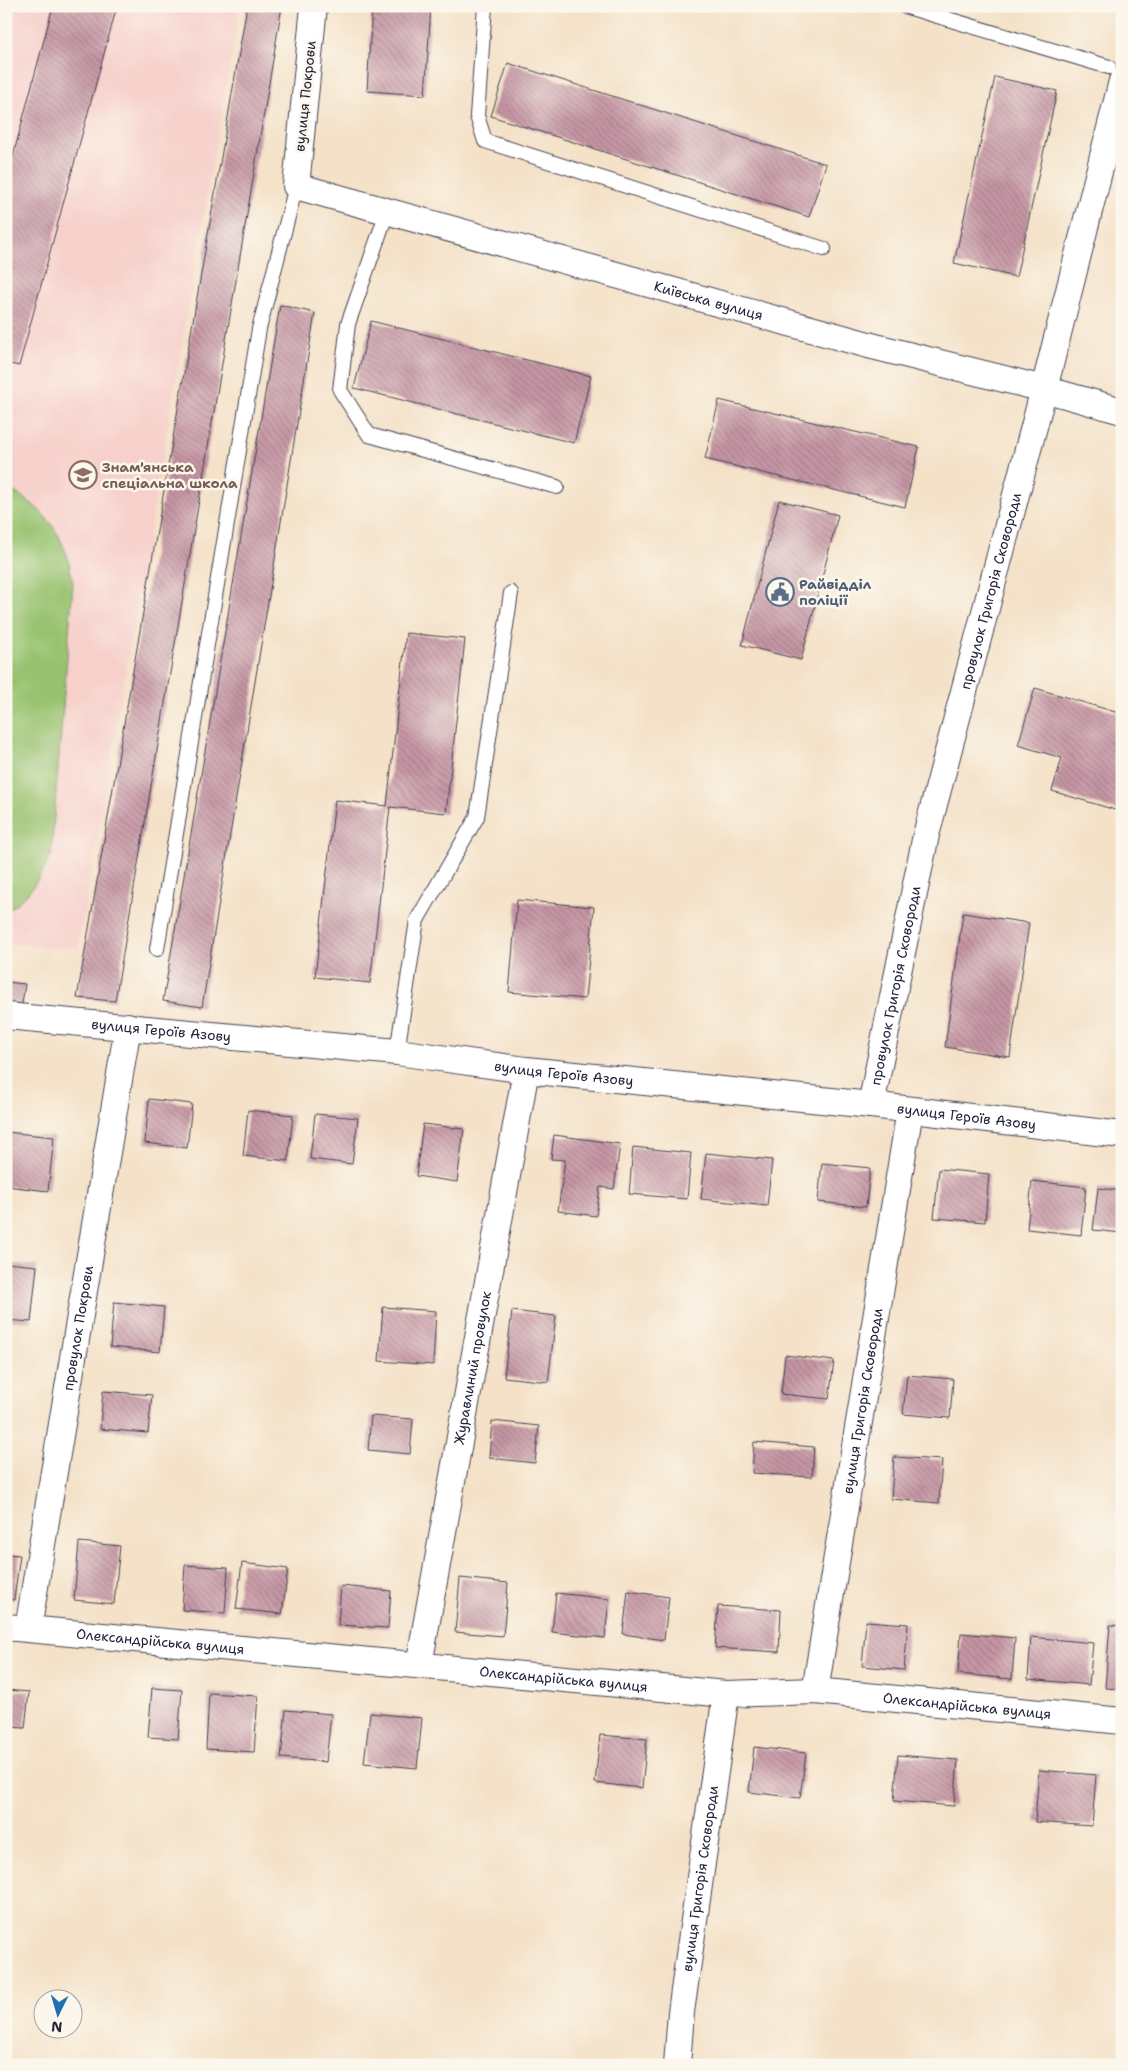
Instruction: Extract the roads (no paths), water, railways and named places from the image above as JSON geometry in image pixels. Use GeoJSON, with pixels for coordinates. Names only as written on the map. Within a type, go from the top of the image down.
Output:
{"type":"FeatureCollection","features":[{"type":"Feature","properties":{"kind":"street","name":"вулиця Покрови"},"geometry":{"type":"LineString","coordinates":[[296,186],[314,6]]}},
{"type":"Feature","properties":{"kind":"street","name":"провулок Григорія Сковороди"},"geometry":{"type":"LineString","coordinates":[[871,1106],[926,835],[1044,389],[1115,74]]}},
{"type":"Feature","properties":{"kind":"street","name":"Київська вулиця"},"geometry":{"type":"LineString","coordinates":[[296,186],[872,346],[1044,389],[1122,411]]}},
{"type":"Feature","properties":{"kind":"street","name":"вулиця Героїв Азову"},"geometry":{"type":"LineString","coordinates":[[6,1016],[397,1052],[526,1070],[1122,1134]]}},
{"type":"Feature","properties":{"kind":"street","name":"провулок Покрови"},"geometry":{"type":"LineString","coordinates":[[17,1628],[128,1026]]}},
{"type":"Feature","properties":{"kind":"street","name":"Журавлиний провулок"},"geometry":{"type":"LineString","coordinates":[[419,1665],[526,1070]]}},
{"type":"Feature","properties":{"kind":"street","name":"вулиця Григорія Сковороди"},"geometry":{"type":"LineString","coordinates":[[815,1692],[910,1110]]}},
{"type":"Feature","properties":{"kind":"street","name":"Олександрійська вулиця"},"geometry":{"type":"LineString","coordinates":[[17,1628],[726,1694],[815,1692],[1122,1721]]}},
{"type":"Feature","properties":{"kind":"street","name":"вулиця Григорія Сковороди"},"geometry":{"type":"LineString","coordinates":[[677,2065],[681,2012],[726,1694]]}},
{"type":"Feature","properties":{"kind":"lane"},"geometry":{"type":"LineString","coordinates":[[485,6],[477,116],[485,141],[824,249]]}},
{"type":"Feature","properties":{"kind":"lane"},"geometry":{"type":"LineString","coordinates":[[904,6],[1115,74]]}},
{"type":"Feature","properties":{"kind":"lane"},"geometry":{"type":"LineString","coordinates":[[156,950],[259,329],[296,186]]}},
{"type":"Feature","properties":{"kind":"lane"},"geometry":{"type":"LineString","coordinates":[[387,212],[348,324],[340,390],[369,434],[557,487]]}},
{"type":"Feature","properties":{"kind":"lane"},"geometry":{"type":"LineString","coordinates":[[397,1052],[417,920],[477,817],[511,593]]}},
{"type":"Feature","properties":{"kind":"place","name":"Знам'янська спеціальна школа"},"geometry":{"type":"Point","coordinates":[83,475]}},
{"type":"Feature","properties":{"kind":"place","name":"Райвідділ поліції"},"geometry":{"type":"Point","coordinates":[780,592]}}]}
